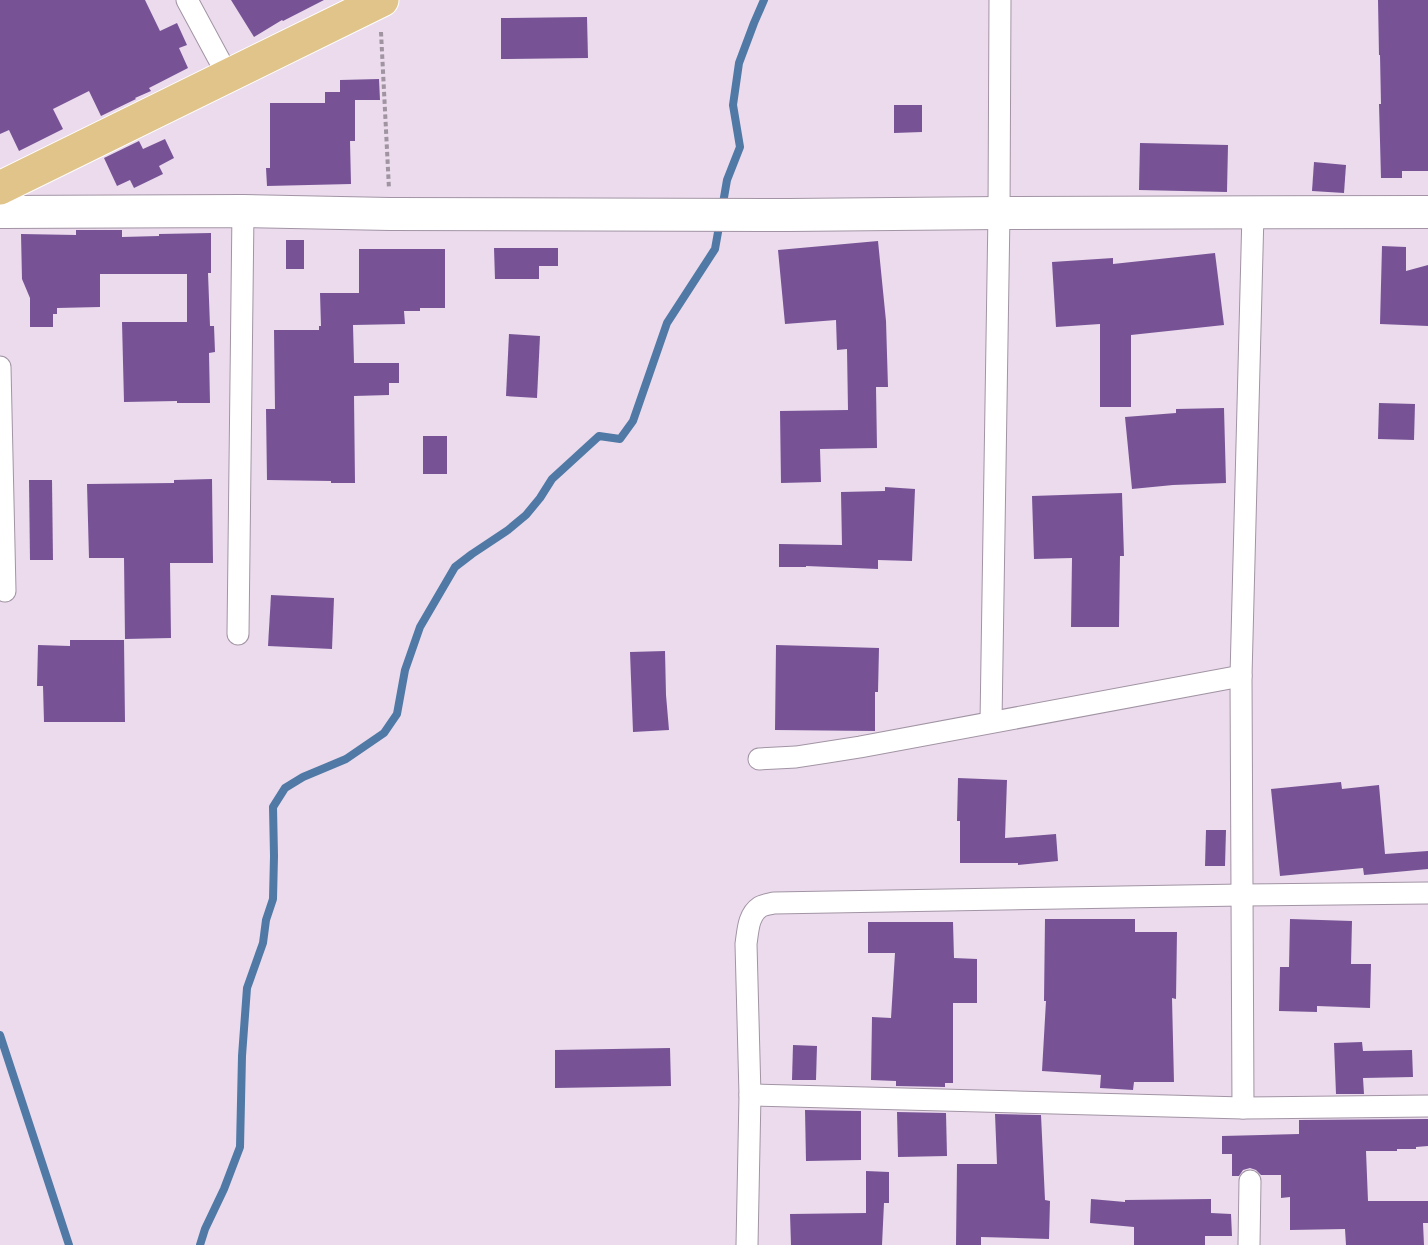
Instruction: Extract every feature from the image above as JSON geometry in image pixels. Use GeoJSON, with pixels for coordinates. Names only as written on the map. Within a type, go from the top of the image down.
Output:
{"type":"FeatureCollection","features":[{"type":"Feature","properties":{"kind":"main road"},"geometry":{"type":"LineString","coordinates":[[0,188],[381,1]]}},
{"type":"Feature","properties":{"kind":"street"},"geometry":{"type":"LineString","coordinates":[[187,0],[228,76]]}},
{"type":"Feature","properties":{"kind":"street"},"geometry":{"type":"LineString","coordinates":[[991,722],[1000,0]]}},
{"type":"Feature","properties":{"kind":"street"},"geometry":{"type":"LineString","coordinates":[[238,634],[243,211]]}},
{"type":"Feature","properties":{"kind":"street"},"geometry":{"type":"LineString","coordinates":[[0,212],[243,211],[390,214],[789,215],[1428,212]]}},
{"type":"Feature","properties":{"kind":"street"},"geometry":{"type":"LineString","coordinates":[[1243,1108],[1241,676],[1253,213]]}},
{"type":"Feature","properties":{"kind":"street"},"geometry":{"type":"LineString","coordinates":[[0,367],[5,591]]}},
{"type":"Feature","properties":{"kind":"street"},"geometry":{"type":"LineString","coordinates":[[759,759],[829,753],[1241,676]]}},
{"type":"Feature","properties":{"kind":"street"},"geometry":{"type":"LineString","coordinates":[[747,1245],[750,1095],[746,944],[752,916],[760,906],[774,903],[1428,894]]}},
{"type":"Feature","properties":{"kind":"street"},"geometry":{"type":"LineString","coordinates":[[750,1095],[1243,1108],[1428,1106]]}},
{"type":"Feature","properties":{"kind":"street"},"geometry":{"type":"LineString","coordinates":[[1249,1245],[1250,1181]]}},
{"type":"Feature","properties":{"kind":"path"},"geometry":{"type":"LineString","coordinates":[[381,1],[390,214]]}},
{"type":"Feature","properties":{"kind":"building"},"geometry":{"type":"Polygon","coordinates":[[[0,0],[145,0],[160,31],[177,23],[187,45],[179,48],[188,68],[149,88],[151,91],[101,116],[89,91],[53,109],[63,129],[19,151],[9,130],[0,134],[0,0]]]}},
{"type":"Feature","properties":{"kind":"building"},"geometry":{"type":"Polygon","coordinates":[[[231,0],[324,0],[282,20],[254,37],[231,0]]]}},
{"type":"Feature","properties":{"kind":"building"},"geometry":{"type":"Polygon","coordinates":[[[1378,0],[1428,0],[1428,171],[1402,171],[1402,178],[1381,178],[1378,0]]]}},
{"type":"Feature","properties":{"kind":"building"},"geometry":{"type":"Polygon","coordinates":[[[587,17],[588,58],[501,59],[501,18],[587,17]]]}},
{"type":"Feature","properties":{"kind":"building"},"geometry":{"type":"Polygon","coordinates":[[[379,79],[380,100],[355,100],[355,141],[350,141],[351,184],[267,186],[266,168],[270,168],[270,103],[325,103],[325,92],[340,92],[340,80],[379,79]]]}},
{"type":"Feature","properties":{"kind":"building"},"geometry":{"type":"Polygon","coordinates":[[[894,105],[922,105],[922,132],[894,133],[894,105]]]}},
{"type":"Feature","properties":{"kind":"building"},"geometry":{"type":"Polygon","coordinates":[[[165,139],[174,158],[159,166],[163,174],[134,188],[130,180],[117,186],[104,158],[139,141],[143,149],[165,139]]]}},
{"type":"Feature","properties":{"kind":"building"},"geometry":{"type":"Polygon","coordinates":[[[1140,143],[1228,145],[1227,192],[1139,190],[1140,143]]]}},
{"type":"Feature","properties":{"kind":"building"},"geometry":{"type":"Polygon","coordinates":[[[1314,162],[1346,165],[1344,193],[1312,191],[1314,162]]]}},
{"type":"Feature","properties":{"kind":"building"},"geometry":{"type":"Polygon","coordinates":[[[76,230],[122,230],[122,237],[211,233],[211,273],[208,273],[210,326],[214,326],[215,352],[209,353],[210,403],[124,402],[122,322],[187,322],[187,274],[100,274],[100,307],[57,308],[57,314],[53,314],[53,327],[30,327],[30,298],[22,279],[21,234],[76,235],[76,230]]]}},
{"type":"Feature","properties":{"kind":"building"},"geometry":{"type":"Polygon","coordinates":[[[286,240],[304,240],[304,269],[286,269],[286,240]]]}},
{"type":"Feature","properties":{"kind":"building"},"geometry":{"type":"Polygon","coordinates":[[[878,241],[886,321],[888,387],[876,387],[877,448],[820,449],[821,482],[781,483],[780,411],[848,410],[847,349],[837,350],[836,320],[785,324],[778,250],[878,241]]]}},
{"type":"Feature","properties":{"kind":"building"},"geometry":{"type":"Polygon","coordinates":[[[1382,246],[1406,247],[1406,271],[1428,265],[1428,326],[1380,324],[1382,246]]]}},
{"type":"Feature","properties":{"kind":"building"},"geometry":{"type":"Polygon","coordinates":[[[494,248],[558,248],[558,266],[539,266],[539,279],[495,279],[494,248]]]}},
{"type":"Feature","properties":{"kind":"building"},"geometry":{"type":"Polygon","coordinates":[[[359,249],[445,249],[445,308],[420,308],[420,311],[404,311],[405,324],[353,325],[354,363],[399,363],[399,383],[389,383],[389,395],[354,396],[355,483],[267,480],[266,409],[275,409],[274,330],[319,330],[321,326],[320,293],[359,293],[359,249]]]}},
{"type":"Feature","properties":{"kind":"building"},"geometry":{"type":"Polygon","coordinates":[[[1215,253],[1224,325],[1131,335],[1131,407],[1100,407],[1100,324],[1056,327],[1052,262],[1113,258],[1113,264],[1215,253]]]}},
{"type":"Feature","properties":{"kind":"building"},"geometry":{"type":"Polygon","coordinates":[[[509,334],[540,336],[537,398],[506,396],[509,334]]]}},
{"type":"Feature","properties":{"kind":"building"},"geometry":{"type":"Polygon","coordinates":[[[1379,403],[1415,404],[1414,440],[1378,439],[1379,403]]]}},
{"type":"Feature","properties":{"kind":"building"},"geometry":{"type":"Polygon","coordinates":[[[1224,408],[1226,483],[1132,489],[1125,417],[1176,413],[1176,409],[1224,408]]]}},
{"type":"Feature","properties":{"kind":"building"},"geometry":{"type":"Polygon","coordinates":[[[423,436],[447,436],[447,474],[423,474],[423,436]]]}},
{"type":"Feature","properties":{"kind":"building"},"geometry":{"type":"Polygon","coordinates":[[[212,479],[213,563],[170,563],[171,638],[125,639],[124,558],[89,558],[87,484],[174,483],[174,480],[212,479]]]}},
{"type":"Feature","properties":{"kind":"building"},"geometry":{"type":"Polygon","coordinates":[[[29,480],[52,480],[53,560],[30,560],[29,480]]]}},
{"type":"Feature","properties":{"kind":"building"},"geometry":{"type":"Polygon","coordinates":[[[885,487],[915,489],[912,561],[878,560],[878,569],[779,567],[779,544],[842,545],[841,492],[885,491],[885,487]]]}},
{"type":"Feature","properties":{"kind":"building"},"geometry":{"type":"Polygon","coordinates":[[[1122,493],[1124,556],[1120,556],[1119,627],[1071,627],[1072,558],[1034,559],[1032,496],[1122,493]]]}},
{"type":"Feature","properties":{"kind":"building"},"geometry":{"type":"Polygon","coordinates":[[[271,595],[334,598],[332,649],[268,646],[271,595]]]}},
{"type":"Feature","properties":{"kind":"building"},"geometry":{"type":"Polygon","coordinates":[[[70,640],[124,640],[125,722],[44,722],[43,686],[37,686],[38,645],[70,646],[70,640]]]}},
{"type":"Feature","properties":{"kind":"building"},"geometry":{"type":"Polygon","coordinates":[[[776,645],[879,648],[878,692],[875,692],[875,731],[775,730],[776,645]]]}},
{"type":"Feature","properties":{"kind":"building"},"geometry":{"type":"Polygon","coordinates":[[[665,651],[669,730],[633,732],[630,652],[665,651]]]}},
{"type":"Feature","properties":{"kind":"building"},"geometry":{"type":"Polygon","coordinates":[[[958,778],[1007,780],[1005,838],[1056,834],[1058,861],[1018,865],[1018,863],[960,863],[960,821],[957,821],[958,778]]]}},
{"type":"Feature","properties":{"kind":"building"},"geometry":{"type":"Polygon","coordinates":[[[1341,782],[1342,789],[1379,785],[1385,854],[1428,851],[1428,869],[1364,875],[1363,868],[1280,876],[1271,789],[1341,782]]]}},
{"type":"Feature","properties":{"kind":"building"},"geometry":{"type":"Polygon","coordinates":[[[1206,830],[1226,830],[1225,866],[1205,866],[1206,830]]]}},
{"type":"Feature","properties":{"kind":"building"},"geometry":{"type":"Polygon","coordinates":[[[1045,919],[1135,919],[1135,932],[1177,932],[1176,999],[1172,998],[1174,1082],[1134,1082],[1133,1090],[1100,1088],[1101,1075],[1042,1071],[1046,1001],[1044,1001],[1045,919]]]}},
{"type":"Feature","properties":{"kind":"building"},"geometry":{"type":"Polygon","coordinates":[[[1290,919],[1352,921],[1351,964],[1371,964],[1370,1008],[1317,1006],[1317,1012],[1279,1011],[1280,967],[1289,967],[1290,919]]]}},
{"type":"Feature","properties":{"kind":"building"},"geometry":{"type":"Polygon","coordinates":[[[868,922],[953,922],[954,958],[977,959],[977,1003],[953,1003],[953,1083],[945,1083],[945,1087],[896,1086],[896,1081],[871,1080],[872,1017],[891,1018],[895,953],[868,953],[868,922]]]}},
{"type":"Feature","properties":{"kind":"building"},"geometry":{"type":"Polygon","coordinates":[[[1362,1042],[1363,1051],[1412,1050],[1413,1077],[1363,1078],[1364,1094],[1336,1094],[1334,1043],[1362,1042]]]}},
{"type":"Feature","properties":{"kind":"building"},"geometry":{"type":"Polygon","coordinates":[[[793,1045],[817,1046],[816,1080],[792,1080],[793,1045]]]}},
{"type":"Feature","properties":{"kind":"building"},"geometry":{"type":"Polygon","coordinates":[[[670,1048],[671,1086],[555,1088],[555,1050],[670,1048]]]}},
{"type":"Feature","properties":{"kind":"building"},"geometry":{"type":"Polygon","coordinates":[[[805,1110],[861,1111],[861,1160],[806,1161],[805,1110]]]}},
{"type":"Feature","properties":{"kind":"building"},"geometry":{"type":"Polygon","coordinates":[[[897,1112],[946,1113],[947,1156],[898,1157],[897,1112]]]}},
{"type":"Feature","properties":{"kind":"building"},"geometry":{"type":"Polygon","coordinates":[[[995,1114],[1041,1115],[1045,1200],[1050,1201],[1049,1239],[981,1237],[981,1245],[956,1245],[957,1164],[997,1164],[995,1114]]]}},
{"type":"Feature","properties":{"kind":"building"},"geometry":{"type":"Polygon","coordinates":[[[1428,1119],[1428,1146],[1416,1147],[1416,1149],[1397,1149],[1397,1151],[1366,1151],[1368,1201],[1428,1201],[1428,1223],[1423,1223],[1424,1245],[1346,1245],[1345,1229],[1290,1230],[1290,1197],[1281,1198],[1281,1175],[1261,1175],[1250,1168],[1243,1170],[1239,1176],[1232,1176],[1232,1154],[1222,1154],[1222,1136],[1299,1134],[1299,1120],[1428,1119]]]}},
{"type":"Feature","properties":{"kind":"building"},"geometry":{"type":"Polygon","coordinates":[[[866,1171],[889,1172],[889,1203],[884,1203],[882,1245],[791,1245],[790,1214],[866,1213],[866,1171]]]}},
{"type":"Feature","properties":{"kind":"building"},"geometry":{"type":"Polygon","coordinates":[[[1091,1199],[1125,1202],[1125,1200],[1211,1199],[1211,1213],[1231,1214],[1232,1236],[1205,1236],[1205,1245],[1134,1245],[1134,1227],[1090,1223],[1091,1199]]]}},
{"type":"Feature","properties":{"kind":"waterway"},"geometry":{"type":"LineString","coordinates":[[722,209],[727,180],[740,147],[733,105],[739,63],[764,0]]}},
{"type":"Feature","properties":{"kind":"waterway"},"geometry":{"type":"LineString","coordinates":[[200,1245],[240,1147],[242,1056],[247,988],[263,943],[266,920],[273,899],[273,807],[285,788],[303,777],[346,759],[384,733],[397,714],[405,670],[420,627],[455,567],[526,515],[552,479],[599,436],[620,439],[633,421],[667,323],[715,249],[720,221]]}},
{"type":"Feature","properties":{"kind":"waterway"},"geometry":{"type":"LineString","coordinates":[[0,1035],[69,1245]]}}]}
